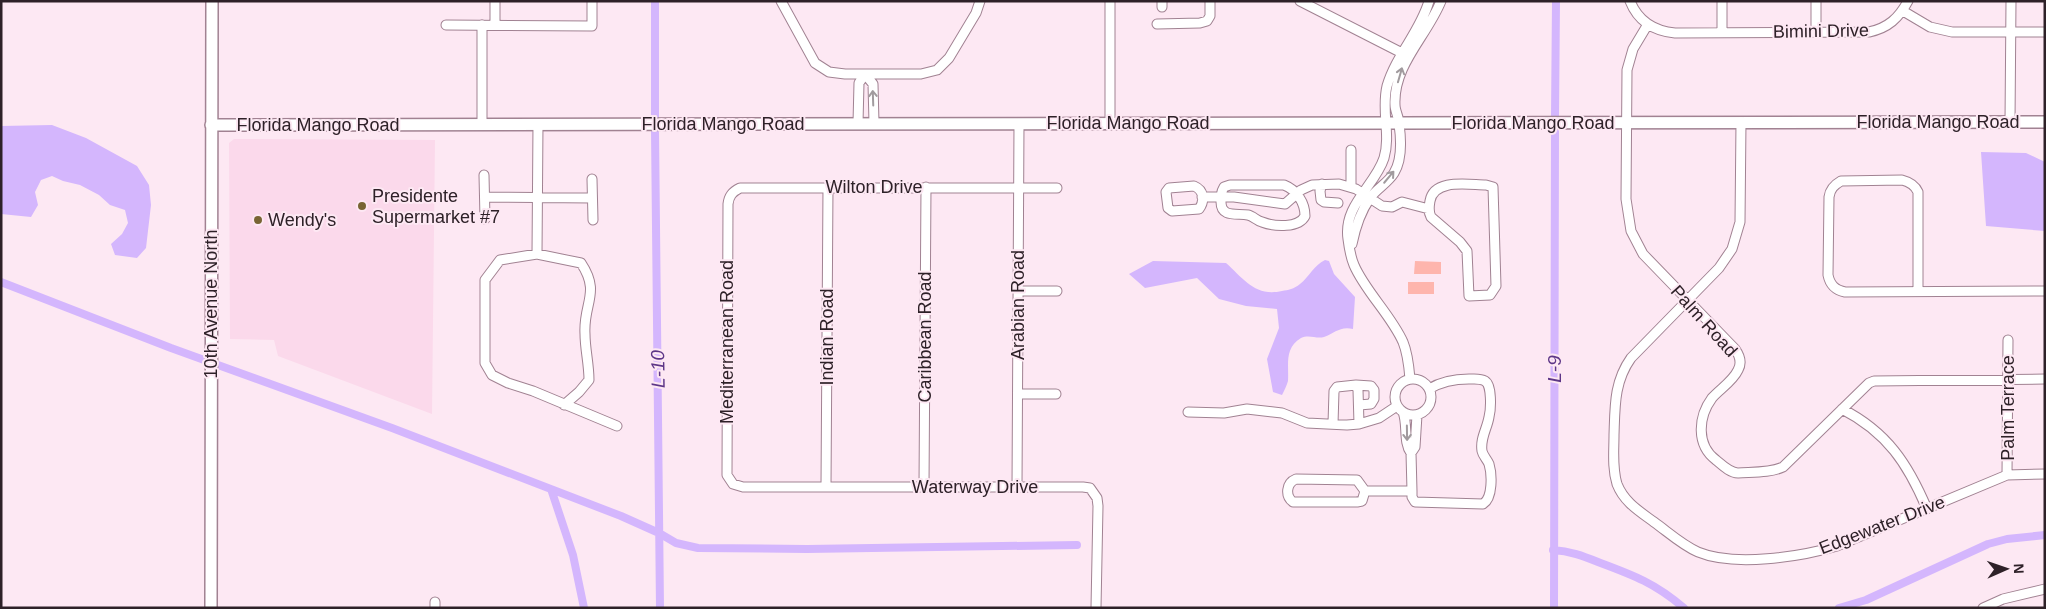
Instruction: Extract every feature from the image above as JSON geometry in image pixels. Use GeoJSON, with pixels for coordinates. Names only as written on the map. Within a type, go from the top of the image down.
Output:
{"type":"FeatureCollection","features":[{"type":"Feature","properties":{"kind":"street","name":"10th Avenue North"},"geometry":{"type":"LineString","coordinates":[[211,608],[212,1]]}},
{"type":"Feature","properties":{"kind":"street"},"geometry":{"type":"LineString","coordinates":[[495,1],[495,26]]}},
{"type":"Feature","properties":{"kind":"street"},"geometry":{"type":"LineString","coordinates":[[446,25],[592,26],[592,1]]}},
{"type":"Feature","properties":{"kind":"street"},"geometry":{"type":"LineString","coordinates":[[781,1],[812,58],[819,66],[834,74],[921,74],[937,70],[949,58],[976,13],[980,1]]}},
{"type":"Feature","properties":{"kind":"street"},"geometry":{"type":"LineString","coordinates":[[1110,1],[1110,124]]}},
{"type":"Feature","properties":{"kind":"street"},"geometry":{"type":"LineString","coordinates":[[1157,24],[1200,23],[1208,21],[1210,1]]}},
{"type":"Feature","properties":{"kind":"street"},"geometry":{"type":"LineString","coordinates":[[1300,1],[1405,56]]}},
{"type":"Feature","properties":{"kind":"street"},"geometry":{"type":"LineString","coordinates":[[1351,249],[1355,229],[1370,198],[1394,173],[1400,154],[1399,123],[1395,105],[1398,84],[1405,56],[1422,21],[1429,1]]}},
{"type":"Feature","properties":{"kind":"street"},"geometry":{"type":"LineString","coordinates":[[1410,379],[1404,344],[1354,266],[1348,238],[1351,213],[1362,192],[1375,176],[1384,159],[1387,89],[1395,62],[1405,56],[1436,14],[1441,1]]}},
{"type":"Feature","properties":{"kind":"street"},"geometry":{"type":"LineString","coordinates":[[1630,1],[1639,16],[1648,24]]}},
{"type":"Feature","properties":{"kind":"street"},"geometry":{"type":"LineString","coordinates":[[1722,1],[1722,33]]}},
{"type":"Feature","properties":{"kind":"street"},"geometry":{"type":"LineString","coordinates":[[1816,1],[1816,32]]}},
{"type":"Feature","properties":{"kind":"street"},"geometry":{"type":"LineString","coordinates":[[1908,1],[1903,11],[1920,22],[1941,30],[1952,32],[2045,32]]}},
{"type":"Feature","properties":{"kind":"street"},"geometry":{"type":"LineString","coordinates":[[2010,122],[2011,1]]}},
{"type":"Feature","properties":{"kind":"street","name":"Bimini Drive"},"geometry":{"type":"LineString","coordinates":[[1648,24],[1669,32],[1875,31],[1890,24],[1903,11]]}},
{"type":"Feature","properties":{"kind":"street","name":"Palm Road"},"geometry":{"type":"LineString","coordinates":[[1648,24],[1629,59],[1627,70],[1626,205],[1631,231],[1643,254],[1735,349],[1740,358],[1736,374],[1713,397],[1707,407],[1701,431],[1703,442],[1710,455],[1735,473],[1773,470],[1784,467],[1874,380],[2045,379]]}},
{"type":"Feature","properties":{"kind":"street"},"geometry":{"type":"LineString","coordinates":[[482,25],[482,125]]}},
{"type":"Feature","properties":{"kind":"street"},"geometry":{"type":"LineString","coordinates":[[865,74],[872,84],[874,123]]}},
{"type":"Feature","properties":{"kind":"street"},"geometry":{"type":"LineString","coordinates":[[858,124],[859,83],[865,74]]}},
{"type":"Feature","properties":{"kind":"street","name":"Edgewater Drive"},"geometry":{"type":"LineString","coordinates":[[1741,122],[1740,222],[1737,239],[1727,259],[1631,358],[1622,373],[1616,390],[1614,471],[1619,488],[1634,507],[1692,549],[1710,556],[1736,560],[1819,551],[1837,546],[2007,475]]}},
{"type":"Feature","properties":{"kind":"street","name":"Florida Mango Road"},"geometry":{"type":"LineString","coordinates":[[211,125],[2045,122]]}},
{"type":"Feature","properties":{"kind":"street"},"geometry":{"type":"LineString","coordinates":[[537,254],[539,197],[538,124]]}},
{"type":"Feature","properties":{"kind":"street","name":"Arabian Road"},"geometry":{"type":"LineString","coordinates":[[1017,487],[1019,124]]}},
{"type":"Feature","properties":{"kind":"street"},"geometry":{"type":"LineString","coordinates":[[1351,150],[1351,187]]}},
{"type":"Feature","properties":{"kind":"street"},"geometry":{"type":"LineString","coordinates":[[484,175],[485,219]]}},
{"type":"Feature","properties":{"kind":"street"},"geometry":{"type":"LineString","coordinates":[[592,179],[593,220]]}},
{"type":"Feature","properties":{"kind":"street"},"geometry":{"type":"LineString","coordinates":[[1918,291],[1918,192],[1916,188],[1902,180],[1841,181],[1836,183],[1832,187],[1829,197],[1828,275],[1832,285],[1836,288],[1845,292],[2045,291]]}},
{"type":"Feature","properties":{"kind":"street"},"geometry":{"type":"LineString","coordinates":[[1202,197],[1252,198],[1280,205],[1290,202],[1297,194],[1312,185],[1322,184],[1351,187],[1387,208],[1402,202],[1429,209]]}},
{"type":"Feature","properties":{"kind":"street"},"geometry":{"type":"LineString","coordinates":[[1322,184],[1320,200],[1338,203]]}},
{"type":"Feature","properties":{"kind":"street"},"geometry":{"type":"LineString","coordinates":[[1230,185],[1284,185],[1297,194],[1302,201],[1305,216],[1296,225],[1269,224],[1250,216],[1227,214],[1223,210],[1221,197],[1224,187],[1230,185]]}},
{"type":"Feature","properties":{"kind":"street"},"geometry":{"type":"LineString","coordinates":[[1486,185],[1493,187],[1496,286],[1490,295],[1469,296],[1466,251],[1460,242],[1431,217],[1429,209],[1432,195],[1442,186],[1486,185]]}},
{"type":"Feature","properties":{"kind":"street","name":"Indian Road"},"geometry":{"type":"LineString","coordinates":[[826,487],[828,187]]}},
{"type":"Feature","properties":{"kind":"street","name":"Caribbean Road"},"geometry":{"type":"LineString","coordinates":[[924,487],[926,187]]}},
{"type":"Feature","properties":{"kind":"street","name":"Wilton Drive"},"geometry":{"type":"LineString","coordinates":[[731,194],[740,188],[1057,188]]}},
{"type":"Feature","properties":{"kind":"street","name":"Mediterranean Road"},"geometry":{"type":"LineString","coordinates":[[731,194],[728,204],[727,475],[733,484],[738,486]]}},
{"type":"Feature","properties":{"kind":"street"},"geometry":{"type":"LineString","coordinates":[[485,197],[592,198]]}},
{"type":"Feature","properties":{"kind":"street"},"geometry":{"type":"LineString","coordinates":[[564,405],[589,380],[585,334],[585,320],[592,291],[589,276],[581,263],[537,254],[500,260],[485,280],[485,363],[492,375],[508,383],[533,391],[564,405],[616,426]]}},
{"type":"Feature","properties":{"kind":"street"},"geometry":{"type":"LineString","coordinates":[[1018,291],[1056,291]]}},
{"type":"Feature","properties":{"kind":"street","name":"Palm Terrace"},"geometry":{"type":"LineString","coordinates":[[2007,475],[2008,340]]}},
{"type":"Feature","properties":{"kind":"street"},"geometry":{"type":"LineString","coordinates":[[1417,415],[1426,409],[1431,394],[1423,382],[1410,379],[1397,389],[1395,400],[1406,421],[1407,447],[1411,453],[1412,497],[1415,502],[1484,504],[1488,501],[1490,496],[1489,465],[1482,451],[1482,446],[1483,435],[1490,415],[1489,385],[1481,379],[1454,379],[1429,389]]}},
{"type":"Feature","properties":{"kind":"street"},"geometry":{"type":"LineString","coordinates":[[1356,384],[1359,424]]}},
{"type":"Feature","properties":{"kind":"street"},"geometry":{"type":"LineString","coordinates":[[1333,424],[1334,391],[1337,387],[1356,384],[1371,386],[1374,390],[1374,400],[1371,404],[1359,405]]}},
{"type":"Feature","properties":{"kind":"street"},"geometry":{"type":"LineString","coordinates":[[1018,394],[1056,394]]}},
{"type":"Feature","properties":{"kind":"street"},"geometry":{"type":"LineString","coordinates":[[1188,412],[1224,412],[1247,409],[1282,413],[1307,424],[1359,424],[1400,409],[1417,415]]}},
{"type":"Feature","properties":{"kind":"street"},"geometry":{"type":"LineString","coordinates":[[1842,409],[1867,424],[1890,444],[1911,474],[1927,509]]}},
{"type":"Feature","properties":{"kind":"street"},"geometry":{"type":"LineString","coordinates":[[1411,453],[1415,447],[1417,415]]}},
{"type":"Feature","properties":{"kind":"street"},"geometry":{"type":"LineString","coordinates":[[2007,475],[2045,474]]}},
{"type":"Feature","properties":{"kind":"street"},"geometry":{"type":"LineString","coordinates":[[1296,479],[1357,480],[1365,492],[1362,501],[1357,502],[1293,502],[1289,499],[1288,485],[1296,479]]}},
{"type":"Feature","properties":{"kind":"street","name":"Waterway Drive"},"geometry":{"type":"LineString","coordinates":[[738,486],[1090,488],[1094,493],[1098,506],[1096,608]]}},
{"type":"Feature","properties":{"kind":"street"},"geometry":{"type":"LineString","coordinates":[[1365,492],[1412,491]]}},
{"type":"Feature","properties":{"kind":"street"},"geometry":{"type":"LineString","coordinates":[[1983,608],[2003,599],[2045,589]]}},
{"type":"Feature","properties":{"kind":"shaded area"},"geometry":{"type":"Polygon","coordinates":[[[52,125],[86,138],[137,166],[149,185],[151,205],[146,248],[137,258],[115,255],[111,244],[122,234],[128,223],[125,210],[110,205],[99,195],[80,185],[52,176],[41,180],[35,192],[38,205],[31,217],[1,214],[1,126],[52,125]]]}},
{"type":"Feature","properties":{"kind":"shaded area"},"geometry":{"type":"Polygon","coordinates":[[[234,139],[435,140],[432,414],[278,356],[274,340],[230,339],[229,143],[234,139]]]}},
{"type":"Feature","properties":{"kind":"shaded area"},"geometry":{"type":"Polygon","coordinates":[[[1981,152],[2026,153],[2045,162],[2045,231],[1986,226],[1981,152]]]}},
{"type":"Feature","properties":{"kind":"shaded area"},"geometry":{"type":"Polygon","coordinates":[[[1325,260],[1329,261],[1334,274],[1355,297],[1353,329],[1341,329],[1324,337],[1304,337],[1296,342],[1290,352],[1288,381],[1282,395],[1273,392],[1267,359],[1279,328],[1277,309],[1246,306],[1219,299],[1197,278],[1145,288],[1129,274],[1153,261],[1226,263],[1257,289],[1273,292],[1289,290],[1298,286],[1325,260]]]}},
{"type":"Feature","properties":{"kind":"shaded area"},"geometry":{"type":"Polygon","coordinates":[[[1415,261],[1441,262],[1441,274],[1414,274],[1415,261]]]}},
{"type":"Feature","properties":{"kind":"shaded area"},"geometry":{"type":"Polygon","coordinates":[[[1408,282],[1434,282],[1434,294],[1408,294],[1408,282]]]}},
{"type":"Feature","properties":{"kind":"waterway","name":"L-10"},"geometry":{"type":"LineString","coordinates":[[655,1],[655,118]]}},
{"type":"Feature","properties":{"kind":"waterway","name":"L-9"},"geometry":{"type":"LineString","coordinates":[[1555,116],[1556,1]]}},
{"type":"Feature","properties":{"kind":"waterway","name":"L-9"},"geometry":{"type":"LineString","coordinates":[[1554,608],[1555,129]]}},
{"type":"Feature","properties":{"kind":"waterway","name":"L-10"},"geometry":{"type":"LineString","coordinates":[[655,131],[660,608]]}},
{"type":"Feature","properties":{"kind":"waterway"},"geometry":{"type":"LineString","coordinates":[[1,282],[171,348],[392,428],[621,516],[676,543],[698,548],[807,549],[1077,545]]}},
{"type":"Feature","properties":{"kind":"waterway"},"geometry":{"type":"LineString","coordinates":[[551,489],[573,555],[584,608]]}},
{"type":"Feature","properties":{"kind":"waterway"},"geometry":{"type":"LineString","coordinates":[[1839,608],[1866,600],[1988,544],[2007,539],[2045,535]]}},
{"type":"Feature","properties":{"kind":"waterway"},"geometry":{"type":"LineString","coordinates":[[1553,550],[1582,556],[1633,576],[1663,592],[1684,608]]}},
{"type":"Feature","properties":{"kind":"place","name":"Presidente Supermarket #7"},"geometry":{"type":"Point","coordinates":[362,206]}},
{"type":"Feature","properties":{"kind":"place","name":"Wendy's"},"geometry":{"type":"Point","coordinates":[258,220]}}]}
